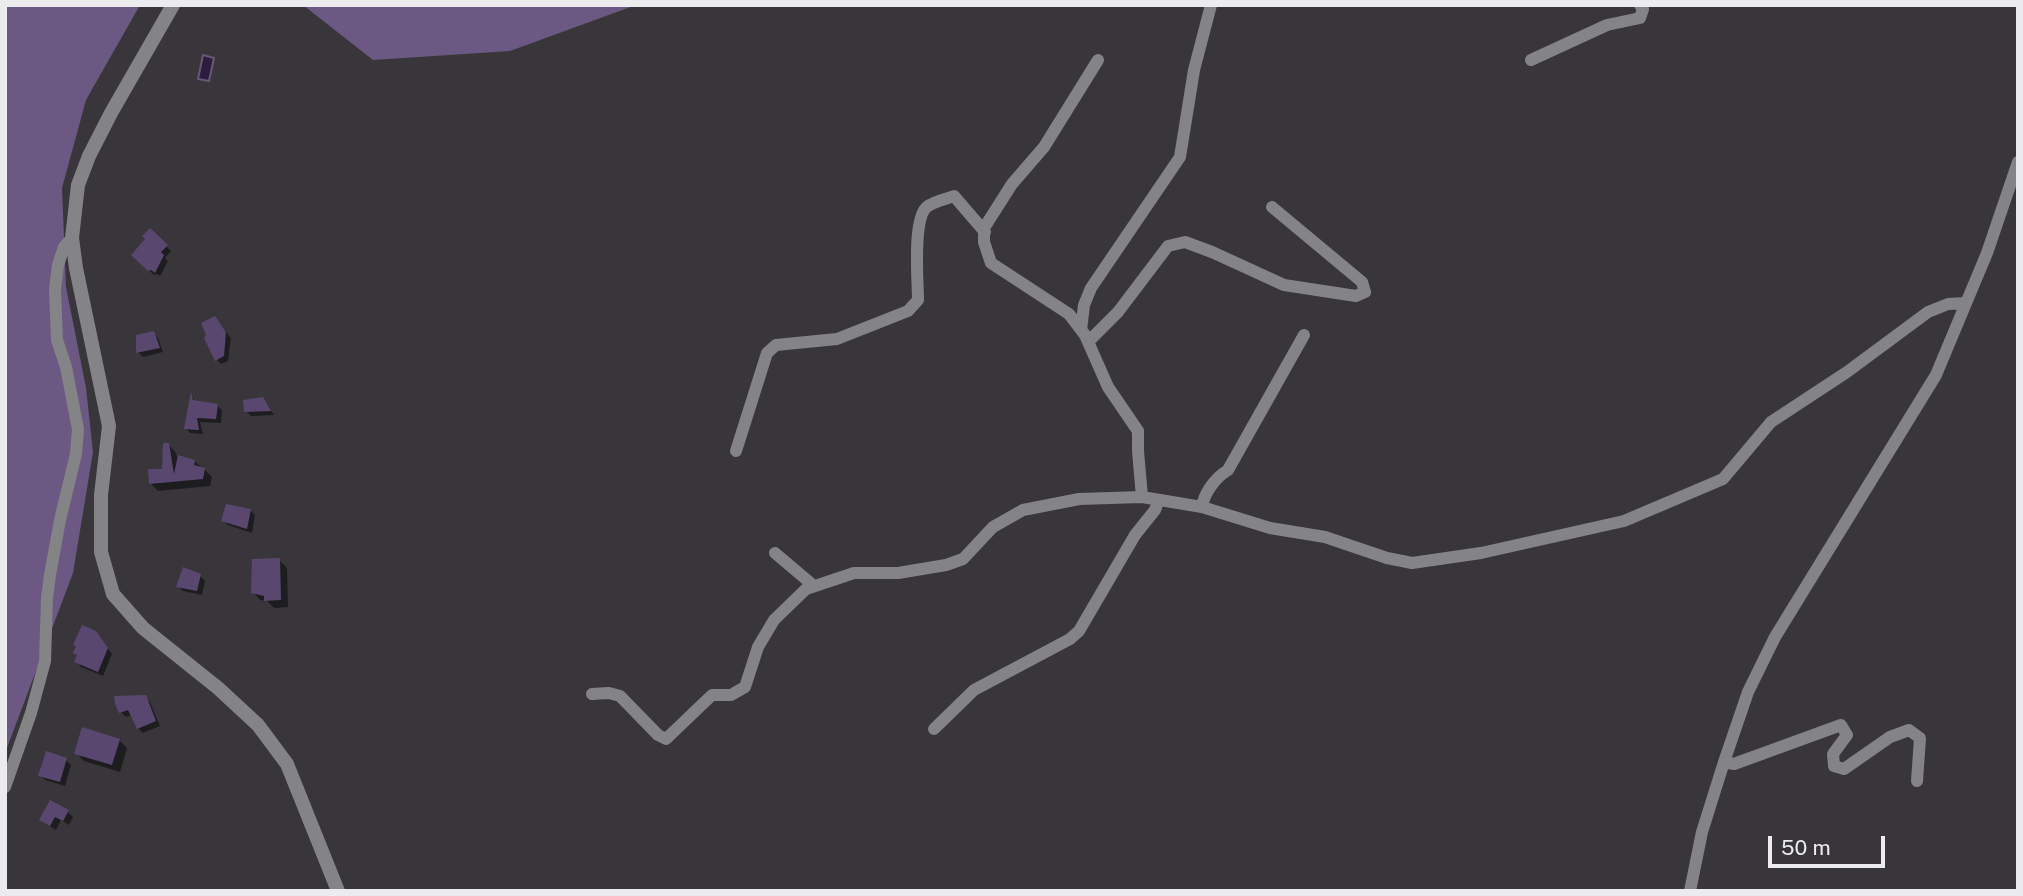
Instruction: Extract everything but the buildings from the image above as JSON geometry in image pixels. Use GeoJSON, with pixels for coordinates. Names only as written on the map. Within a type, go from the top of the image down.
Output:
{"type":"FeatureCollection","features":[{"type":"Feature","properties":{"kind":"street"},"geometry":{"type":"LineString","coordinates":[[173,5],[111,113],[78,185],[72,238],[109,426],[101,495],[101,552],[113,594],[143,628],[218,688],[258,725],[287,764],[338,891]]}},
{"type":"Feature","properties":{"kind":"street"},"geometry":{"type":"LineString","coordinates":[[1081,330],[1084,305],[1091,288],[1180,157],[1194,70],[1210,5]]}},
{"type":"Feature","properties":{"kind":"street"},"geometry":{"type":"LineString","coordinates":[[1531,60],[1607,25],[1640,18],[1643,9],[1640,5]]}},
{"type":"Feature","properties":{"kind":"street"},"geometry":{"type":"LineString","coordinates":[[1098,60],[1044,147],[1012,184],[984,228],[984,242],[991,263],[1069,314],[1081,330],[1108,387],[1138,430],[1142,498]]}},
{"type":"Feature","properties":{"kind":"street"},"geometry":{"type":"LineString","coordinates":[[1690,891],[1702,832],[1748,692],[1775,637],[1936,375],[1987,253],[2018,162]]}},
{"type":"Feature","properties":{"kind":"street"},"geometry":{"type":"LineString","coordinates":[[736,451],[767,353],[776,345],[836,339],[908,311],[918,300],[918,228],[926,206],[954,196],[985,232]]}},
{"type":"Feature","properties":{"kind":"street"},"geometry":{"type":"LineString","coordinates":[[1088,342],[1118,312],[1168,246],[1185,242],[1283,285],[1356,296],[1365,292],[1362,282],[1272,207]]}},
{"type":"Feature","properties":{"kind":"street"},"geometry":{"type":"LineString","coordinates":[[5,787],[31,713],[45,661],[50,575],[76,454],[78,429],[66,367],[57,340],[55,289],[64,247],[72,238]]}},
{"type":"Feature","properties":{"kind":"street"},"geometry":{"type":"LineString","coordinates":[[592,694],[609,693],[620,696],[658,736],[666,739],[712,695],[731,695],[745,687],[758,647],[774,620],[806,589],[854,573],[898,573],[946,565],[963,559],[993,527],[1023,510],[1079,499],[1142,498],[1202,507],[1270,528],[1325,537],[1387,558],[1412,563],[1481,553],[1623,521],[1723,479],[1771,422],[1847,372],[1928,312],[1948,303],[1966,303]]}},
{"type":"Feature","properties":{"kind":"street"},"geometry":{"type":"LineString","coordinates":[[1202,507],[1204,498],[1219,475],[1227,470],[1304,335]]}},
{"type":"Feature","properties":{"kind":"street"},"geometry":{"type":"LineString","coordinates":[[934,729],[974,690],[1070,639],[1079,631],[1135,535],[1155,510],[1159,500]]}},
{"type":"Feature","properties":{"kind":"street"},"geometry":{"type":"LineString","coordinates":[[775,554],[814,586]]}},
{"type":"Feature","properties":{"kind":"street"},"geometry":{"type":"LineString","coordinates":[[1724,762],[1734,764],[1841,725],[1847,735],[1833,754],[1834,766],[1844,769],[1890,737],[1909,730],[1920,738],[1917,780]]}},
{"type":"Feature","properties":{"kind":"shaded area"},"geometry":{"type":"Polygon","coordinates":[[[5,5],[140,5],[86,100],[62,188],[66,287],[86,388],[93,452],[73,573],[5,753],[5,5]]]}},
{"type":"Feature","properties":{"kind":"shaded area"},"geometry":{"type":"Polygon","coordinates":[[[303,5],[636,5],[510,51],[373,60],[303,5]]]}},
{"type":"Feature","properties":{"kind":"shaded area"},"geometry":{"type":"Polygon","coordinates":[[[203,55],[214,58],[209,81],[198,79],[203,55]]]}}]}
